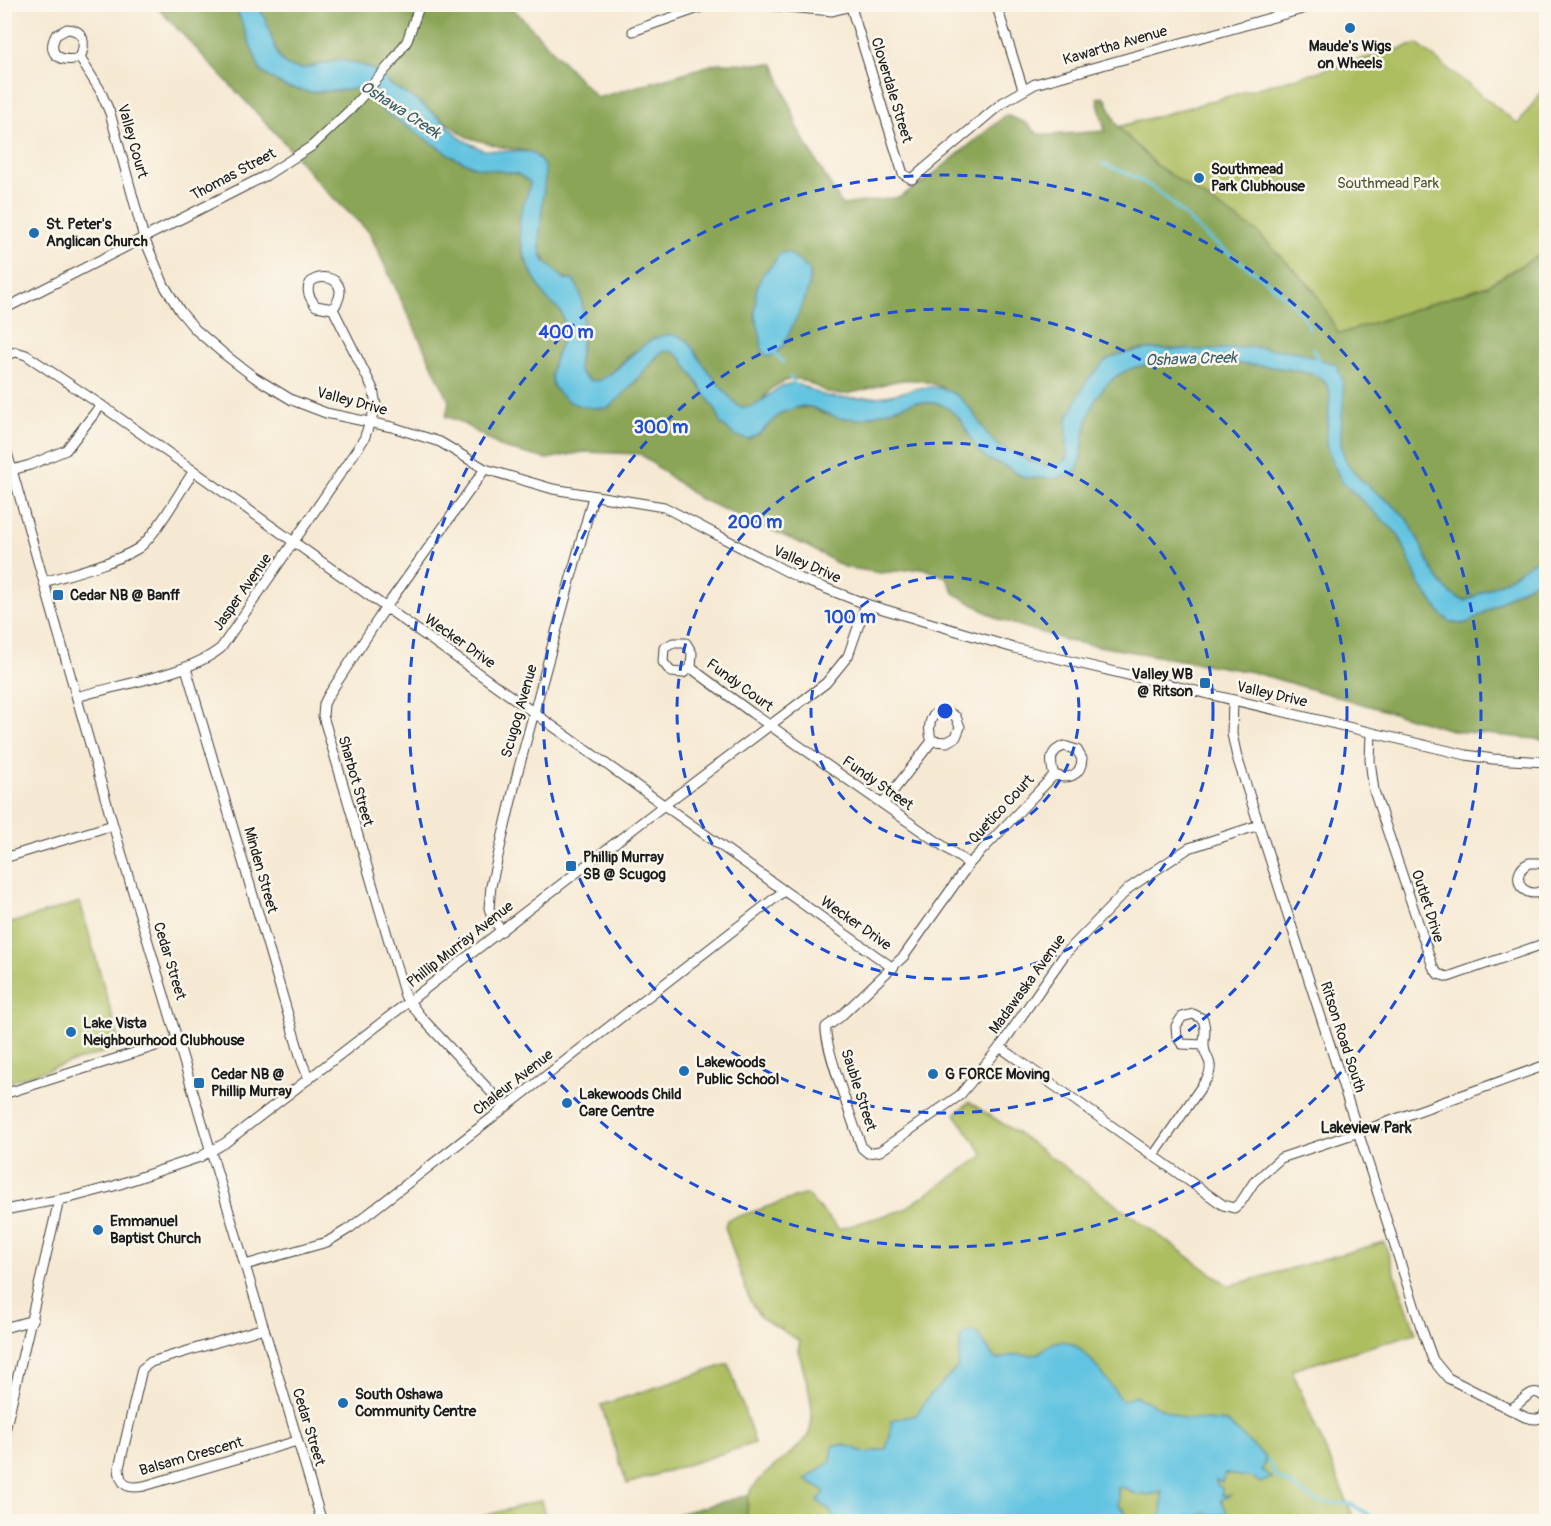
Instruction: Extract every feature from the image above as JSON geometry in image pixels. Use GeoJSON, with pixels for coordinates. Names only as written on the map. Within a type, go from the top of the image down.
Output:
{"type":"FeatureCollection","features":[{"type":"Feature","properties":{"kind":"street","name":"Thomas Street"},"geometry":{"type":"LineString","coordinates":[[4,309],[267,175],[312,146],[350,110],[408,41],[420,4]]}},
{"type":"Feature","properties":{"kind":"street"},"geometry":{"type":"LineString","coordinates":[[633,31],[710,4]]}},
{"type":"Feature","properties":{"kind":"street"},"geometry":{"type":"LineString","coordinates":[[754,4],[832,11],[852,5]]}},
{"type":"Feature","properties":{"kind":"street"},"geometry":{"type":"LineString","coordinates":[[996,4],[1023,89]]}},
{"type":"Feature","properties":{"kind":"street","name":"Kawartha Avenue"},"geometry":{"type":"LineString","coordinates":[[912,179],[985,117],[1023,89],[1050,79],[1320,4]]}},
{"type":"Feature","properties":{"kind":"street","name":"Cloverdale Street"},"geometry":{"type":"LineString","coordinates":[[852,5],[903,174],[912,179]]}},
{"type":"Feature","properties":{"kind":"street","name":"Valley Court"},"geometry":{"type":"LineString","coordinates":[[80,58],[100,90],[110,113],[144,238]]}},
{"type":"Feature","properties":{"kind":"street","name":"Valley Drive"},"geometry":{"type":"LineString","coordinates":[[144,238],[164,285],[180,311],[195,329],[254,377],[292,400],[326,412],[370,424],[392,427],[440,442],[485,469],[553,489],[664,507],[799,578],[866,604],[1014,648],[1466,755],[1546,762]]}},
{"type":"Feature","properties":{"kind":"street","name":"Jasper Avenue"},"geometry":{"type":"LineString","coordinates":[[77,697],[186,668],[211,657],[221,648],[295,543],[364,439],[376,405],[373,389],[333,309]]}},
{"type":"Feature","properties":{"kind":"street","name":"Wecker Drive"},"geometry":{"type":"LineString","coordinates":[[4,356],[16,352],[26,355],[101,405],[893,968]]}},
{"type":"Feature","properties":{"kind":"street"},"geometry":{"type":"LineString","coordinates":[[12,470],[66,450],[101,405]]}},
{"type":"Feature","properties":{"kind":"street","name":"Cedar Street"},"geometry":{"type":"LineString","coordinates":[[4,442],[113,825],[322,1521]]}},
{"type":"Feature","properties":{"kind":"street","name":"Sharbot Street"},"geometry":{"type":"LineString","coordinates":[[485,469],[386,607],[328,696],[323,716],[401,987],[409,1003],[506,1107]]}},
{"type":"Feature","properties":{"kind":"street"},"geometry":{"type":"LineString","coordinates":[[44,582],[138,549],[152,533],[194,471]]}},
{"type":"Feature","properties":{"kind":"street","name":"Scugog Avenue"},"geometry":{"type":"LineString","coordinates":[[502,931],[492,918],[489,900],[518,771],[593,497]]}},
{"type":"Feature","properties":{"kind":"street","name":"Phillip Murray Avenue"},"geometry":{"type":"LineString","coordinates":[[4,1210],[59,1200],[180,1165],[212,1152],[826,683],[848,656],[866,604]]}},
{"type":"Feature","properties":{"kind":"street","name":"Minden Street"},"geometry":{"type":"LineString","coordinates":[[186,668],[302,1062],[309,1079]]}},
{"type":"Feature","properties":{"kind":"street","name":"Fundy Court"},"geometry":{"type":"LineString","coordinates":[[691,668],[770,726]]}},
{"type":"Feature","properties":{"kind":"street","name":"Ritson Road South"},"geometry":{"type":"LineString","coordinates":[[1233,700],[1232,724],[1235,746],[1433,1360],[1448,1378],[1509,1409],[1534,1419],[1542,1417],[1546,1411]]}},
{"type":"Feature","properties":{"kind":"street","name":"Fundy Street"},"geometry":{"type":"LineString","coordinates":[[770,726],[969,864]]}},
{"type":"Feature","properties":{"kind":"street","name":"Outlet Drive"},"geometry":{"type":"LineString","coordinates":[[1371,734],[1370,760],[1374,790],[1426,950],[1438,974],[1448,977],[1455,975],[1546,943]]}},
{"type":"Feature","properties":{"kind":"street"},"geometry":{"type":"LineString","coordinates":[[883,804],[932,741]]}},
{"type":"Feature","properties":{"kind":"street","name":"Quetico Court"},"geometry":{"type":"LineString","coordinates":[[828,1042],[825,1031],[830,1023],[840,1017],[904,957],[969,864],[1054,775]]}},
{"type":"Feature","properties":{"kind":"street"},"geometry":{"type":"LineString","coordinates":[[4,858],[113,825]]}},
{"type":"Feature","properties":{"kind":"street","name":"Madawaska Avenue"},"geometry":{"type":"LineString","coordinates":[[862,1148],[868,1153],[877,1153],[960,1095],[1000,1047],[1065,954],[1129,888],[1189,848],[1259,825]]}},
{"type":"Feature","properties":{"kind":"street"},"geometry":{"type":"LineString","coordinates":[[1546,868],[1540,863],[1529,863],[1520,870],[1519,875],[1519,882],[1525,891],[1530,893],[1543,890],[1546,906]]}},
{"type":"Feature","properties":{"kind":"street","name":"Chaleur Avenue"},"geometry":{"type":"LineString","coordinates":[[245,1265],[338,1237],[784,891]]}},
{"type":"Feature","properties":{"kind":"street"},"geometry":{"type":"LineString","coordinates":[[4,1094],[178,1040]]}},
{"type":"Feature","properties":{"kind":"street","name":"Sauble Street"},"geometry":{"type":"LineString","coordinates":[[828,1042],[862,1148]]}},
{"type":"Feature","properties":{"kind":"street"},"geometry":{"type":"LineString","coordinates":[[1154,1155],[1208,1077],[1211,1062],[1203,1045]]}},
{"type":"Feature","properties":{"kind":"street"},"geometry":{"type":"LineString","coordinates":[[1000,1047],[1223,1205],[1234,1208],[1241,1202],[1254,1182],[1281,1158],[1358,1133],[1546,1065]]}},
{"type":"Feature","properties":{"kind":"street"},"geometry":{"type":"LineString","coordinates":[[4,1435],[33,1320],[59,1200]]}},
{"type":"Feature","properties":{"kind":"street"},"geometry":{"type":"LineString","coordinates":[[4,1328],[33,1320]]}},
{"type":"Feature","properties":{"kind":"street","name":"Balsam Crescent"},"geometry":{"type":"LineString","coordinates":[[264,1328],[151,1362],[142,1369],[119,1468],[120,1477],[124,1485],[133,1488],[144,1486],[297,1441]]}},
{"type":"Feature","properties":{"kind":"street"},"geometry":{"type":"LineString","coordinates":[[1509,1409],[1532,1393],[1544,1395],[1546,1399]]}},
{"type":"Feature","properties":{"kind":"green space"},"geometry":{"type":"Polygon","coordinates":[[[155,5],[235,5],[261,72],[286,87],[310,92],[360,88],[382,110],[455,158],[475,167],[518,174],[530,182],[521,230],[522,251],[543,293],[562,315],[564,325],[562,336],[552,369],[554,388],[566,399],[580,405],[600,408],[634,384],[661,352],[670,350],[682,359],[717,412],[722,424],[748,439],[758,434],[781,413],[793,408],[811,407],[824,414],[861,419],[915,402],[938,403],[948,408],[961,420],[977,449],[989,460],[1005,466],[1024,478],[1081,461],[1087,420],[1095,398],[1108,382],[1139,366],[1203,362],[1261,366],[1287,369],[1321,379],[1325,382],[1330,395],[1326,445],[1333,464],[1398,534],[1421,587],[1443,616],[1451,622],[1461,624],[1470,622],[1514,593],[1546,576],[1546,740],[1455,731],[1252,672],[1068,641],[998,619],[954,593],[946,577],[922,568],[881,573],[844,567],[809,547],[698,498],[640,454],[583,452],[547,459],[503,448],[457,420],[446,417],[449,401],[369,232],[323,188],[281,139],[155,5]]]}},
{"type":"Feature","properties":{"kind":"green space"},"geometry":{"type":"Polygon","coordinates":[[[257,5],[510,5],[597,98],[718,63],[774,64],[801,135],[842,205],[900,197],[925,181],[1006,115],[1026,123],[1038,134],[1105,131],[1097,98],[1105,97],[1118,127],[1156,165],[1257,232],[1314,290],[1339,334],[1488,285],[1546,253],[1546,553],[1506,580],[1465,601],[1454,596],[1437,578],[1414,531],[1401,512],[1365,483],[1349,466],[1341,447],[1340,437],[1341,378],[1254,347],[1209,350],[1134,350],[1105,361],[1065,460],[1058,465],[1049,466],[1027,461],[1000,447],[963,401],[947,390],[923,381],[899,380],[855,392],[835,394],[802,380],[788,380],[772,388],[756,405],[743,408],[720,387],[686,340],[636,351],[606,378],[593,382],[585,378],[578,369],[583,335],[583,315],[573,280],[562,277],[552,269],[540,249],[538,158],[531,152],[501,147],[467,137],[416,100],[392,86],[375,71],[340,60],[301,69],[287,66],[278,56],[265,18],[257,5]]]}},
{"type":"Feature","properties":{"kind":"green space","name":"Southmead Park"},"geometry":{"type":"Polygon","coordinates":[[[1417,44],[1518,124],[1546,86],[1546,253],[1488,285],[1339,335],[1314,290],[1257,232],[1156,165],[1118,127],[1417,44]]]}},
{"type":"Feature","properties":{"kind":"green space"},"geometry":{"type":"Polygon","coordinates":[[[80,902],[121,1047],[5,1083],[5,925],[80,902]]]}},
{"type":"Feature","properties":{"kind":"green space"},"geometry":{"type":"Polygon","coordinates":[[[969,1102],[1019,1134],[1229,1286],[1384,1242],[1416,1333],[1292,1370],[1355,1521],[651,1522],[748,1495],[765,1474],[803,1443],[811,1428],[812,1417],[807,1382],[798,1350],[800,1341],[760,1317],[749,1299],[725,1227],[727,1220],[806,1194],[839,1229],[903,1210],[984,1155],[955,1114],[969,1102]]]}},
{"type":"Feature","properties":{"kind":"green space"},"geometry":{"type":"Polygon","coordinates":[[[729,1364],[755,1443],[627,1484],[601,1405],[729,1364]]]}},
{"type":"Feature","properties":{"kind":"green space"},"geometry":{"type":"Polygon","coordinates":[[[748,1495],[747,1515],[743,1521],[659,1521],[659,1519],[748,1495]]]}},
{"type":"Feature","properties":{"kind":"green space"},"geometry":{"type":"Polygon","coordinates":[[[541,1500],[547,1521],[467,1521],[541,1500]]]}},
{"type":"Feature","properties":{"kind":"water","name":"Oshawa Creek"},"geometry":{"type":"Polygon","coordinates":[[[235,5],[257,5],[265,18],[278,56],[287,66],[301,69],[340,60],[359,64],[375,71],[392,86],[416,100],[463,140],[483,150],[531,152],[538,158],[544,166],[545,176],[540,249],[543,260],[566,280],[573,280],[578,289],[582,300],[583,323],[578,369],[588,379],[599,380],[610,374],[648,342],[663,335],[678,336],[691,345],[706,369],[738,406],[753,406],[781,386],[789,384],[840,398],[880,397],[920,388],[942,388],[964,402],[999,447],[1030,461],[1049,466],[1067,459],[1067,420],[1086,382],[1105,361],[1117,355],[1147,349],[1209,350],[1254,347],[1300,352],[1337,365],[1344,391],[1341,432],[1344,456],[1356,475],[1401,512],[1408,521],[1437,578],[1445,588],[1454,596],[1465,601],[1506,580],[1546,553],[1546,576],[1514,593],[1470,622],[1461,624],[1451,622],[1443,616],[1421,587],[1398,534],[1343,483],[1333,464],[1326,445],[1330,395],[1326,384],[1322,379],[1310,374],[1291,370],[1243,364],[1173,362],[1144,365],[1124,372],[1106,385],[1096,398],[1085,430],[1077,470],[1058,478],[1025,478],[989,460],[977,450],[961,420],[948,408],[938,403],[915,402],[861,419],[838,418],[811,407],[801,406],[781,413],[759,434],[748,439],[736,436],[721,424],[717,412],[682,359],[670,351],[661,352],[622,396],[608,408],[591,408],[574,404],[555,389],[551,379],[563,336],[562,314],[545,296],[529,267],[521,242],[520,217],[530,182],[518,174],[475,167],[455,158],[382,110],[360,89],[310,92],[286,87],[261,72],[235,5]]]}},
{"type":"Feature","properties":{"kind":"water"},"geometry":{"type":"Polygon","coordinates":[[[780,253],[789,253],[810,271],[809,285],[803,304],[783,346],[776,354],[768,357],[762,350],[755,317],[756,291],[762,275],[780,253]]]}},
{"type":"Feature","properties":{"kind":"water"},"geometry":{"type":"Polygon","coordinates":[[[966,1332],[976,1332],[996,1360],[1011,1355],[1033,1355],[1056,1342],[1066,1342],[1075,1346],[1094,1363],[1123,1401],[1135,1396],[1183,1418],[1227,1422],[1267,1459],[1264,1460],[1266,1461],[1262,1470],[1272,1478],[1260,1483],[1254,1478],[1225,1474],[1222,1482],[1216,1480],[1217,1485],[1222,1488],[1222,1495],[1230,1495],[1221,1500],[1227,1511],[1220,1516],[1204,1513],[1198,1516],[1186,1516],[1184,1521],[1155,1521],[1152,1518],[1161,1518],[1162,1492],[1141,1495],[1122,1487],[1118,1488],[1118,1505],[1125,1511],[1127,1518],[1122,1521],[1085,1521],[1079,1512],[1072,1519],[1066,1514],[1060,1521],[1054,1521],[1046,1512],[1033,1518],[1032,1522],[835,1521],[830,1511],[818,1501],[825,1491],[805,1480],[831,1461],[833,1445],[845,1445],[867,1453],[886,1449],[891,1420],[916,1415],[929,1396],[958,1367],[961,1336],[966,1332]]]}},
{"type":"Feature","properties":{"kind":"waterway"},"geometry":{"type":"LineString","coordinates":[[1103,164],[1135,177],[1160,193],[1207,237],[1279,291],[1303,316],[1309,328]]}},
{"type":"Feature","properties":{"kind":"waterway"},"geometry":{"type":"LineString","coordinates":[[1313,348],[1318,360]]}},
{"type":"Feature","properties":{"kind":"waterway"},"geometry":{"type":"LineString","coordinates":[[776,354],[783,362]]}},
{"type":"Feature","properties":{"kind":"waterway"},"geometry":{"type":"LineString","coordinates":[[790,377],[796,386]]}},
{"type":"Feature","properties":{"kind":"waterway"},"geometry":{"type":"LineString","coordinates":[[1267,1459],[1276,1476],[1317,1502],[1351,1504],[1380,1522]]}},
{"type":"Feature","properties":{"kind":"place","name":"Maude's Wigs on Wheels"},"geometry":{"type":"Point","coordinates":[1350,28]}},
{"type":"Feature","properties":{"kind":"place","name":"Southmead Park Clubhouse"},"geometry":{"type":"Point","coordinates":[1199,178]}},
{"type":"Feature","properties":{"kind":"place","name":"St. Peter's Anglican Church"},"geometry":{"type":"Point","coordinates":[34,233]}},
{"type":"Feature","properties":{"kind":"place","name":"Cedar NB @ Banff"},"geometry":{"type":"Point","coordinates":[58,595]}},
{"type":"Feature","properties":{"kind":"place","name":"Valley WB @ Ritson"},"geometry":{"type":"Point","coordinates":[1205,683]}},
{"type":"Feature","properties":{"kind":"place","name":"Phillip Murray SB @ Scugog"},"geometry":{"type":"Point","coordinates":[571,866]}},
{"type":"Feature","properties":{"kind":"place","name":"Lake Vista Neighbourhood Clubhouse"},"geometry":{"type":"Point","coordinates":[71,1032]}},
{"type":"Feature","properties":{"kind":"place","name":"Lakewoods Public School"},"geometry":{"type":"Point","coordinates":[684,1071]}},
{"type":"Feature","properties":{"kind":"place","name":"G FORCE Moving"},"geometry":{"type":"Point","coordinates":[933,1074]}},
{"type":"Feature","properties":{"kind":"place","name":"Cedar NB @ Phillip Murray"},"geometry":{"type":"Point","coordinates":[199,1083]}},
{"type":"Feature","properties":{"kind":"place","name":"Lakewoods Child Care Centre"},"geometry":{"type":"Point","coordinates":[567,1103]}},
{"type":"Feature","properties":{"kind":"place","name":"Emmanuel Baptist Church"},"geometry":{"type":"Point","coordinates":[98,1230]}},
{"type":"Feature","properties":{"kind":"place","name":"South Oshawa Community Centre"},"geometry":{"type":"Point","coordinates":[343,1403]}},
{"type":"Feature","properties":{"kind":"district","name":"Lakeview Park"},"geometry":{"type":"Point","coordinates":[1366,1127]}}]}
